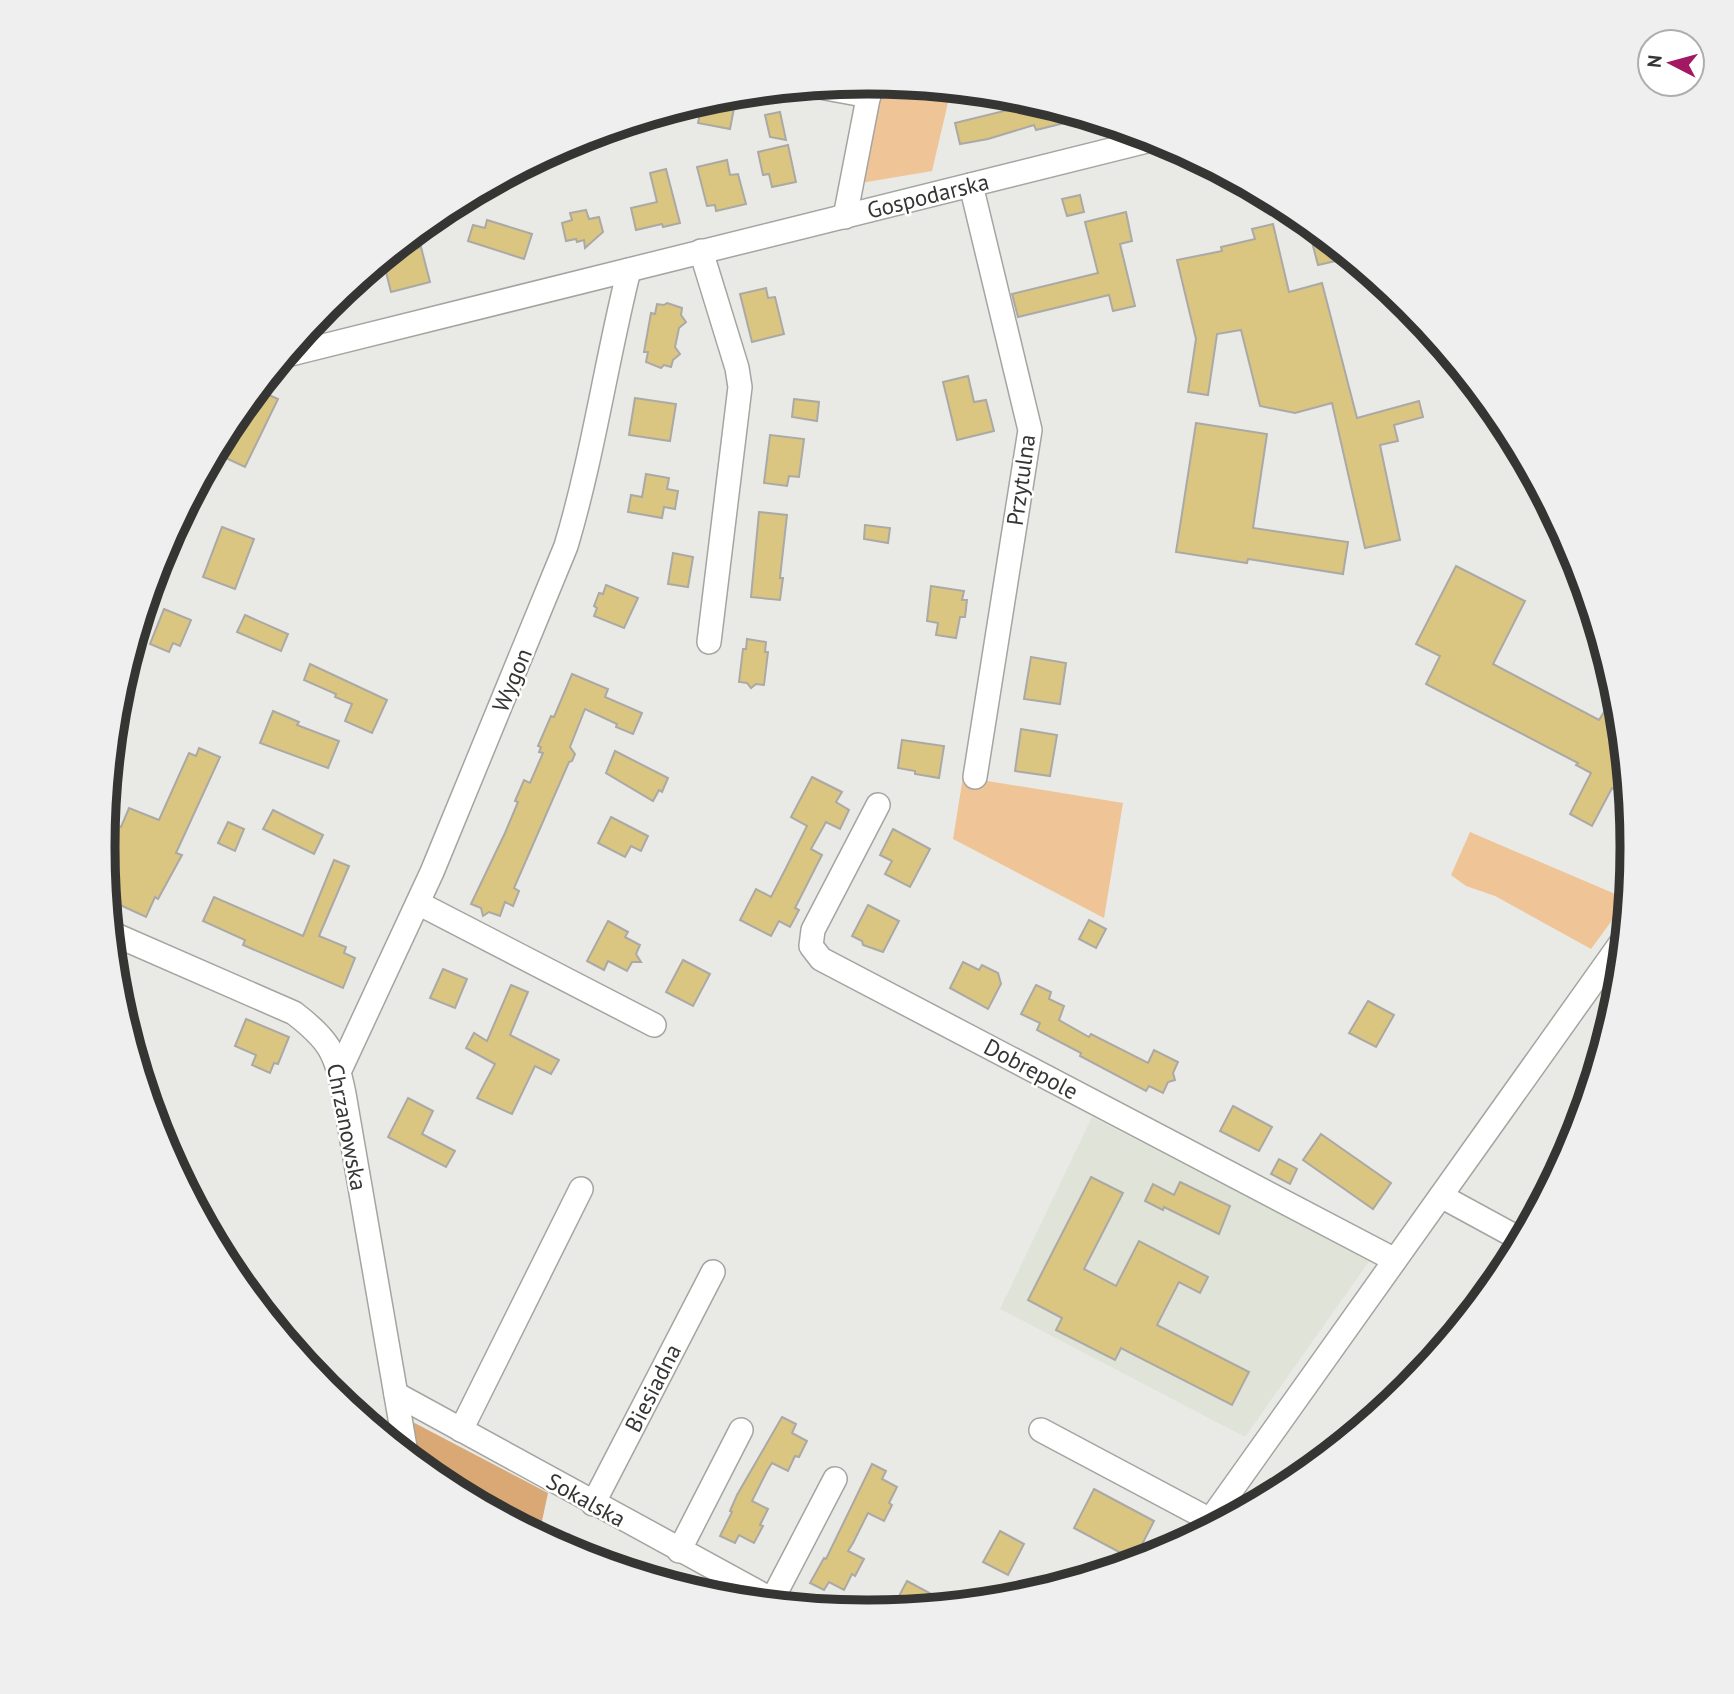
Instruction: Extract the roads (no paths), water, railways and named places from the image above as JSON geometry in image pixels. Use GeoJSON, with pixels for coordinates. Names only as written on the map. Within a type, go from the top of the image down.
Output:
{"type":"FeatureCollection","features":[{"type":"Feature","properties":{"kind":"street"},"geometry":{"type":"LineString","coordinates":[[845,217],[869,94]]}},
{"type":"Feature","properties":{"kind":"street","name":"Gospodarska"},"geometry":{"type":"LineString","coordinates":[[301,351],[1135,144]]}},
{"type":"Feature","properties":{"kind":"street","name":"Przytulna"},"geometry":{"type":"LineString","coordinates":[[971,186],[1030,430],[975,777]]}},
{"type":"Feature","properties":{"kind":"street"},"geometry":{"type":"LineString","coordinates":[[701,251],[737,368],[740,387],[709,642]]}},
{"type":"Feature","properties":{"kind":"street","name":"Wygon"},"geometry":{"type":"LineString","coordinates":[[340,1072],[418,903],[566,546],[576,512],[629,270]]}},
{"type":"Feature","properties":{"kind":"street","name":"Dobrepole"},"geometry":{"type":"LineString","coordinates":[[878,805],[813,930],[811,946],[821,959],[1395,1260]]}},
{"type":"Feature","properties":{"kind":"street"},"geometry":{"type":"LineString","coordinates":[[418,903],[654,1025]]}},
{"type":"Feature","properties":{"kind":"street","name":"Chrzanowska"},"geometry":{"type":"LineString","coordinates":[[120,937],[294,1013],[316,1030],[331,1049],[340,1072],[404,1440]]}},
{"type":"Feature","properties":{"kind":"street"},"geometry":{"type":"LineString","coordinates":[[1215,1514],[1611,957]]}},
{"type":"Feature","properties":{"kind":"street"},"geometry":{"type":"LineString","coordinates":[[461,1430],[581,1189]]}},
{"type":"Feature","properties":{"kind":"street"},"geometry":{"type":"LineString","coordinates":[[1441,1196],[1512,1235]]}},
{"type":"Feature","properties":{"kind":"street","name":"Biesiadna"},"geometry":{"type":"LineString","coordinates":[[593,1504],[713,1272]]}},
{"type":"Feature","properties":{"kind":"street","name":"Sokalska"},"geometry":{"type":"LineString","coordinates":[[396,1394],[756,1591]]}},
{"type":"Feature","properties":{"kind":"street"},"geometry":{"type":"LineString","coordinates":[[679,1550],[741,1430]]}},
{"type":"Feature","properties":{"kind":"street"},"geometry":{"type":"LineString","coordinates":[[1041,1430],[1201,1522]]}},
{"type":"Feature","properties":{"kind":"street"},"geometry":{"type":"LineString","coordinates":[[778,1594],[835,1479]]}}]}
